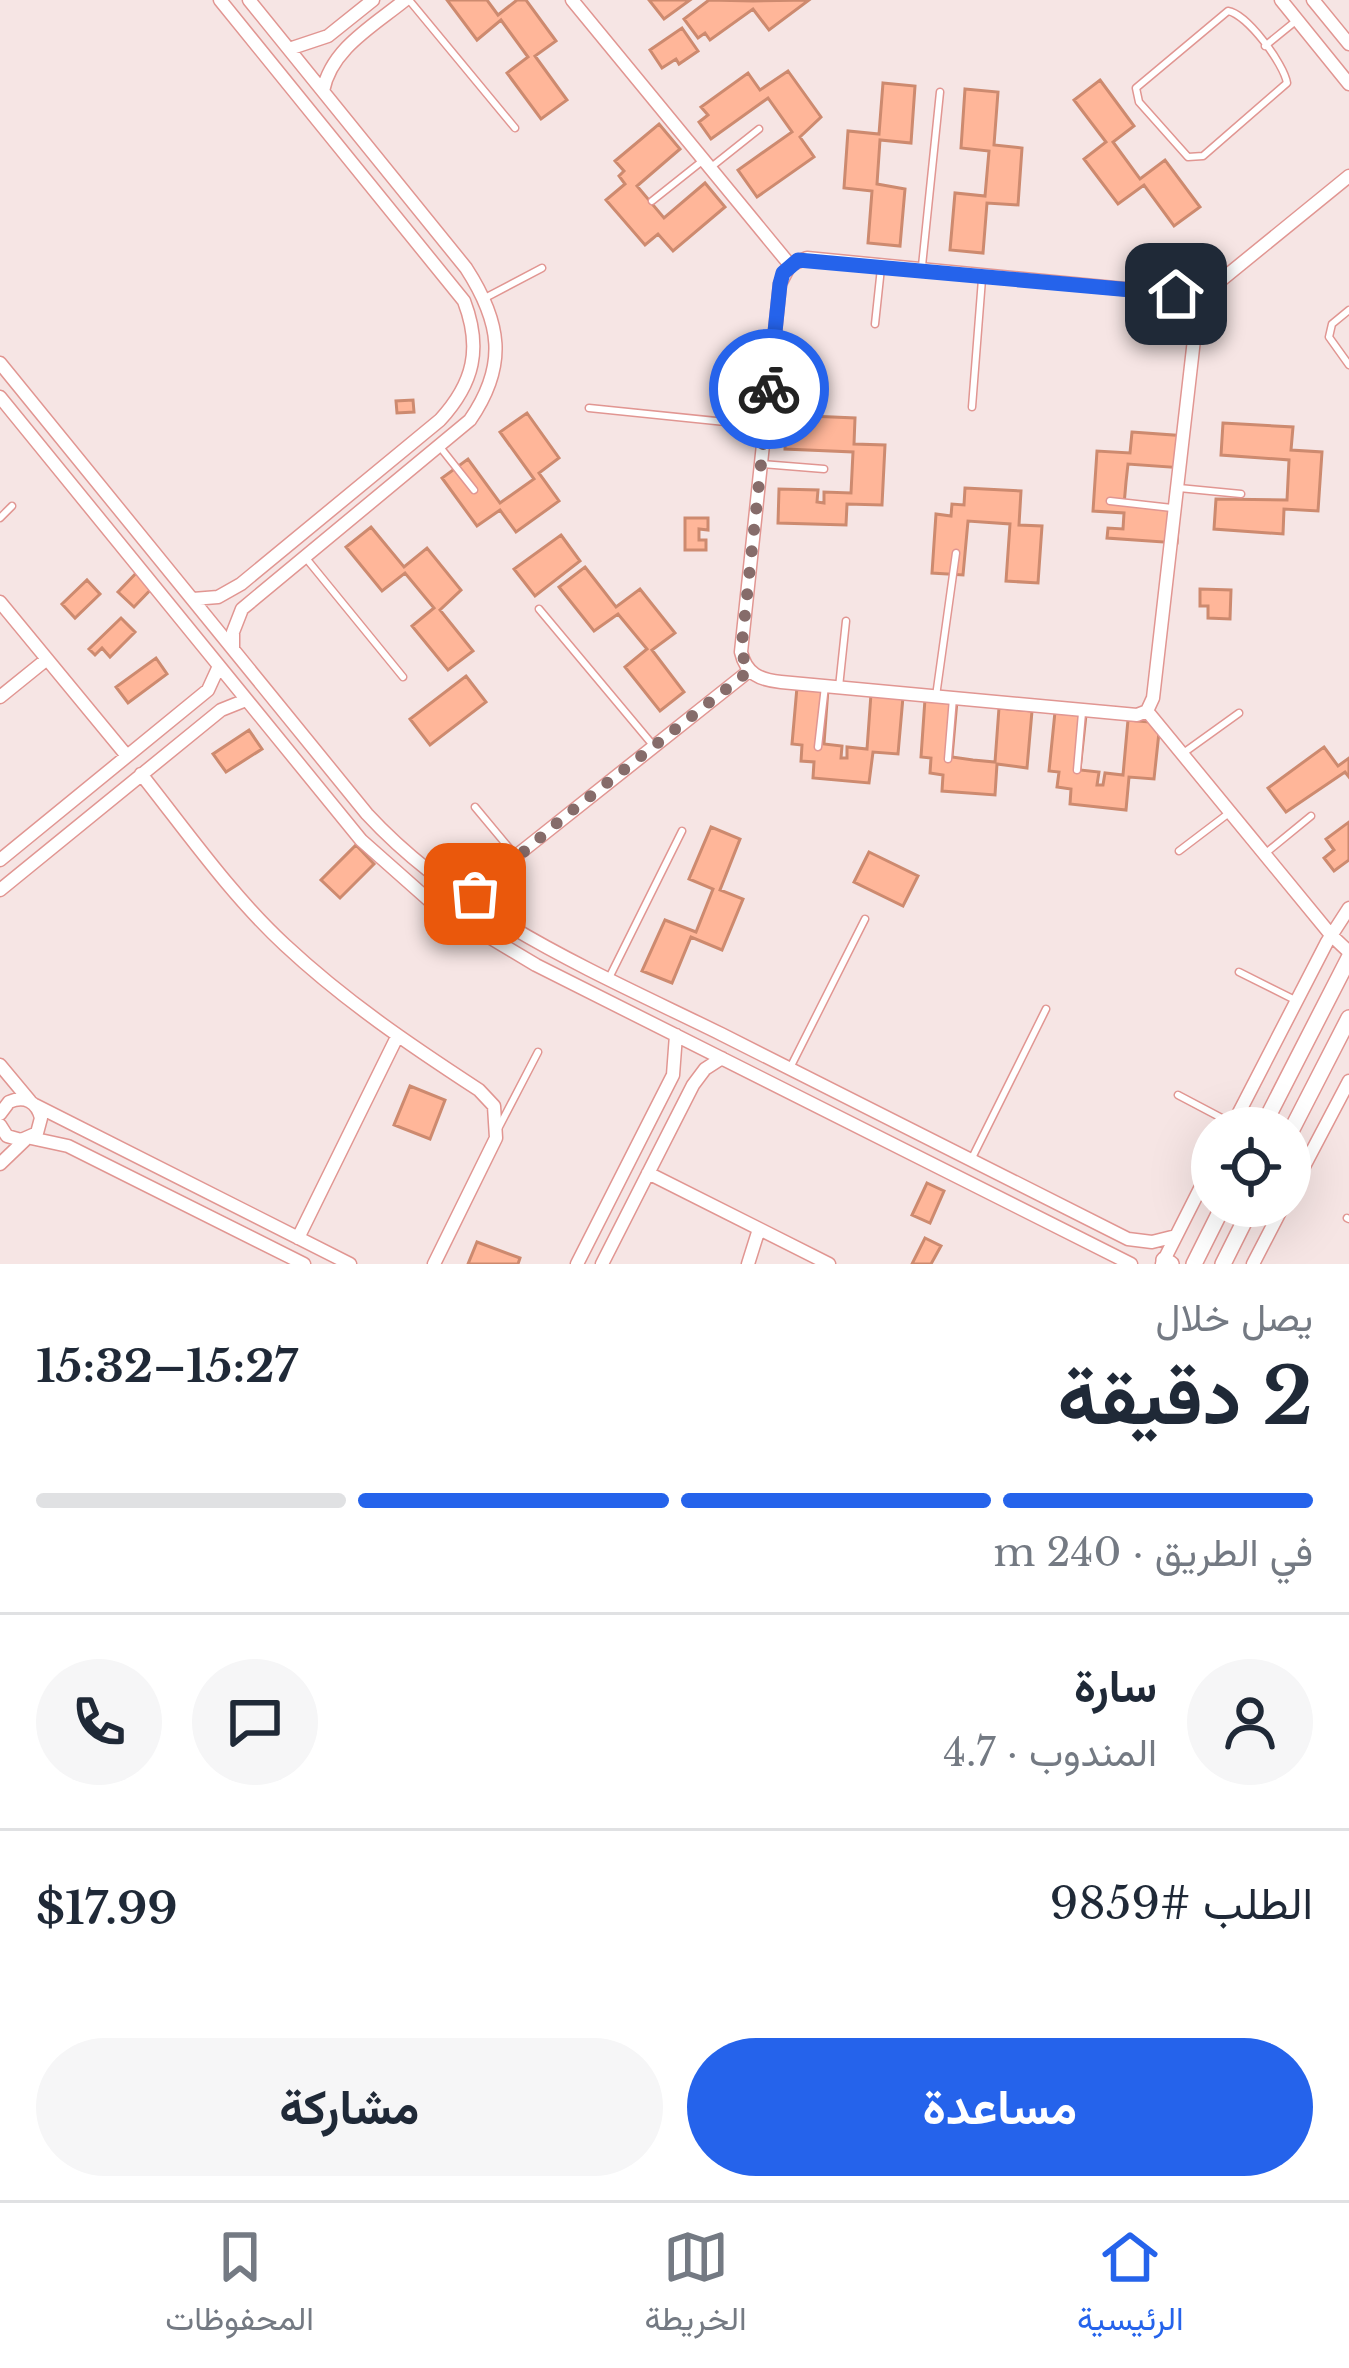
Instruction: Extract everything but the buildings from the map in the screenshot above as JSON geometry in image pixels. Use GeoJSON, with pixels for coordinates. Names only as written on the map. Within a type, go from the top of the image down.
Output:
{"type":"FeatureCollection","features":[{"type":"Feature","properties":{"kind":"street"},"geometry":{"type":"LineString","coordinates":[[193,599],[230,592],[440,420],[464,389],[476,352],[464,302],[220,0]]}},
{"type":"Feature","properties":{"kind":"street"},"geometry":{"type":"LineString","coordinates":[[233,649],[233,632],[242,609],[470,421],[493,378],[494,324],[466,268],[249,0]]}},
{"type":"Feature","properties":{"kind":"street"},"geometry":{"type":"LineString","coordinates":[[281,74],[294,55],[373,0]]}},
{"type":"Feature","properties":{"kind":"street"},"geometry":{"type":"LineString","coordinates":[[323,91],[333,63],[407,0]]}},
{"type":"Feature","properties":{"kind":"street"},"geometry":{"type":"LineString","coordinates":[[572,0],[790,265]]}},
{"type":"Feature","properties":{"kind":"street"},"geometry":{"type":"LineString","coordinates":[[1281,0],[1349,84]]}},
{"type":"Feature","properties":{"kind":"street"},"geometry":{"type":"LineString","coordinates":[[1313,0],[1349,44]]}},
{"type":"Feature","properties":{"kind":"street"},"geometry":{"type":"LineString","coordinates":[[351,18],[363,34]]}},
{"type":"Feature","properties":{"kind":"street"},"geometry":{"type":"LineString","coordinates":[[1193,303],[1349,176]]}},
{"type":"Feature","properties":{"kind":"street"},"geometry":{"type":"LineString","coordinates":[[808,258],[1176,294],[1193,303],[1196,322],[1153,698],[1147,711],[1137,715],[767,680],[749,671],[741,652],[780,284],[790,265],[808,258]]}},
{"type":"Feature","properties":{"kind":"street"},"geometry":{"type":"LineString","coordinates":[[0,363],[393,841],[469,899],[548,948],[1128,1239],[1152,1242],[1176,1237]]}},
{"type":"Feature","properties":{"kind":"street"},"geometry":{"type":"LineString","coordinates":[[0,397],[361,840],[431,902],[536,965],[1131,1264]]}},
{"type":"Feature","properties":{"kind":"street"},"geometry":{"type":"LineString","coordinates":[[265,565],[278,579]]}},
{"type":"Feature","properties":{"kind":"street"},"geometry":{"type":"LineString","coordinates":[[0,602],[127,756]]}},
{"type":"Feature","properties":{"kind":"street"},"geometry":{"type":"LineString","coordinates":[[0,697],[47,659]]}},
{"type":"Feature","properties":{"kind":"street"},"geometry":{"type":"LineString","coordinates":[[0,860],[208,690],[219,666]]}},
{"type":"Feature","properties":{"kind":"street"},"geometry":{"type":"LineString","coordinates":[[469,899],[516,856],[749,671]]}},
{"type":"Feature","properties":{"kind":"street"},"geometry":{"type":"LineString","coordinates":[[0,890],[220,710],[247,700]]}},
{"type":"Feature","properties":{"kind":"street"},"geometry":{"type":"LineString","coordinates":[[1147,711],[1349,955],[1273,1107]]}},
{"type":"Feature","properties":{"kind":"street"},"geometry":{"type":"LineString","coordinates":[[141,774],[281,942],[337,992],[488,1096],[494,1106],[499,1127],[434,1264]]}},
{"type":"Feature","properties":{"kind":"street"},"geometry":{"type":"LineString","coordinates":[[1242,1107],[1349,908]]}},
{"type":"Feature","properties":{"kind":"street"},"geometry":{"type":"LineString","coordinates":[[1303,1107],[1349,1018]]}},
{"type":"Feature","properties":{"kind":"street"},"geometry":{"type":"LineString","coordinates":[[577,1264],[674,1075],[676,1035]]}},
{"type":"Feature","properties":{"kind":"street"},"geometry":{"type":"LineString","coordinates":[[298,1238],[398,1037]]}},
{"type":"Feature","properties":{"kind":"street"},"geometry":{"type":"LineString","coordinates":[[602,1264],[693,1085],[722,1058]]}},
{"type":"Feature","properties":{"kind":"street"},"geometry":{"type":"LineString","coordinates":[[0,1065],[33,1103],[40,1126],[0,1164]]}},
{"type":"Feature","properties":{"kind":"street"},"geometry":{"type":"LineString","coordinates":[[1311,1153],[1349,1081]]}},
{"type":"Feature","properties":{"kind":"street"},"geometry":{"type":"LineString","coordinates":[[0,1114],[16,1099],[33,1103],[350,1264]]}},
{"type":"Feature","properties":{"kind":"street"},"geometry":{"type":"LineString","coordinates":[[0,1125],[14,1139],[68,1146],[304,1264]]}},
{"type":"Feature","properties":{"kind":"street"},"geometry":{"type":"LineString","coordinates":[[649,1173],[829,1264]]}},
{"type":"Feature","properties":{"kind":"street"},"geometry":{"type":"LineString","coordinates":[[1166,1263],[1191,1207]]}},
{"type":"Feature","properties":{"kind":"street"},"geometry":{"type":"LineString","coordinates":[[1194,1264],[1212,1227]]}},
{"type":"Feature","properties":{"kind":"street"},"geometry":{"type":"LineString","coordinates":[[1222,1264],[1241,1227]]}},
{"type":"Feature","properties":{"kind":"street"},"geometry":{"type":"LineString","coordinates":[[1253,1264],[1272,1227]]}},
{"type":"Feature","properties":{"kind":"street"},"geometry":{"type":"LineString","coordinates":[[748,1264],[759,1229]]}},
{"type":"Feature","properties":{"kind":"lane"},"geometry":{"type":"LineString","coordinates":[[407,0],[515,128]]}},
{"type":"Feature","properties":{"kind":"lane"},"geometry":{"type":"LineString","coordinates":[[1228,11],[1241,16],[1265,46],[1287,76],[1284,90],[1203,156],[1182,153],[1139,102],[1136,88],[1140,82],[1228,11]]}},
{"type":"Feature","properties":{"kind":"lane"},"geometry":{"type":"LineString","coordinates":[[1265,46],[1297,20]]}},
{"type":"Feature","properties":{"kind":"lane"},"geometry":{"type":"LineString","coordinates":[[922,269],[940,92]]}},
{"type":"Feature","properties":{"kind":"lane"},"geometry":{"type":"LineString","coordinates":[[652,201],[759,130]]}},
{"type":"Feature","properties":{"kind":"lane"},"geometry":{"type":"LineString","coordinates":[[874,324],[882,266]]}},
{"type":"Feature","properties":{"kind":"lane"},"geometry":{"type":"LineString","coordinates":[[485,298],[542,268]]}},
{"type":"Feature","properties":{"kind":"lane"},"geometry":{"type":"LineString","coordinates":[[972,407],[982,275]]}},
{"type":"Feature","properties":{"kind":"lane"},"geometry":{"type":"LineString","coordinates":[[1349,310],[1332,324],[1328,337],[1349,365]]}},
{"type":"Feature","properties":{"kind":"lane"},"geometry":{"type":"LineString","coordinates":[[589,408],[765,426]]}},
{"type":"Feature","properties":{"kind":"lane"},"geometry":{"type":"LineString","coordinates":[[440,447],[474,490]]}},
{"type":"Feature","properties":{"kind":"lane"},"geometry":{"type":"LineString","coordinates":[[761,464],[824,470]]}},
{"type":"Feature","properties":{"kind":"lane"},"geometry":{"type":"LineString","coordinates":[[1177,488],[1241,494]]}},
{"type":"Feature","properties":{"kind":"lane"},"geometry":{"type":"LineString","coordinates":[[1110,501],[1175,508]]}},
{"type":"Feature","properties":{"kind":"lane"},"geometry":{"type":"LineString","coordinates":[[0,518],[12,506]]}},
{"type":"Feature","properties":{"kind":"lane"},"geometry":{"type":"LineString","coordinates":[[936,696],[956,554]]}},
{"type":"Feature","properties":{"kind":"lane"},"geometry":{"type":"LineString","coordinates":[[305,556],[403,677]]}},
{"type":"Feature","properties":{"kind":"lane"},"geometry":{"type":"LineString","coordinates":[[539,609],[654,746]]}},
{"type":"Feature","properties":{"kind":"lane"},"geometry":{"type":"LineString","coordinates":[[818,747],[845,621]]}},
{"type":"Feature","properties":{"kind":"lane"},"geometry":{"type":"LineString","coordinates":[[948,759],[953,698]]}},
{"type":"Feature","properties":{"kind":"lane"},"geometry":{"type":"LineString","coordinates":[[1077,770],[1082,709]]}},
{"type":"Feature","properties":{"kind":"lane"},"geometry":{"type":"LineString","coordinates":[[1182,754],[1239,713]]}},
{"type":"Feature","properties":{"kind":"lane"},"geometry":{"type":"LineString","coordinates":[[475,807],[516,856]]}},
{"type":"Feature","properties":{"kind":"lane"},"geometry":{"type":"LineString","coordinates":[[1179,851],[1230,812]]}},
{"type":"Feature","properties":{"kind":"lane"},"geometry":{"type":"LineString","coordinates":[[1265,854],[1311,816]]}},
{"type":"Feature","properties":{"kind":"lane"},"geometry":{"type":"LineString","coordinates":[[609,979],[682,831]]}},
{"type":"Feature","properties":{"kind":"lane"},"geometry":{"type":"LineString","coordinates":[[789,1069],[865,919]]}},
{"type":"Feature","properties":{"kind":"lane"},"geometry":{"type":"LineString","coordinates":[[1239,972],[1296,1000]]}},
{"type":"Feature","properties":{"kind":"lane"},"geometry":{"type":"LineString","coordinates":[[971,1160],[1046,1009]]}},
{"type":"Feature","properties":{"kind":"lane"},"geometry":{"type":"LineString","coordinates":[[499,1127],[538,1052]]}},
{"type":"Feature","properties":{"kind":"lane"},"geometry":{"type":"LineString","coordinates":[[1178,1096],[1198,1107]]}},
{"type":"Feature","properties":{"kind":"way so far"},"geometry":{"type":"LineString","coordinates":[[475,894],[749,671],[741,652],[769,389]]}},
{"type":"Feature","properties":{"kind":"route"},"geometry":{"type":"LineString","coordinates":[[769,389],[780,284],[783,273],[798,260],[1176,294]]}}]}
